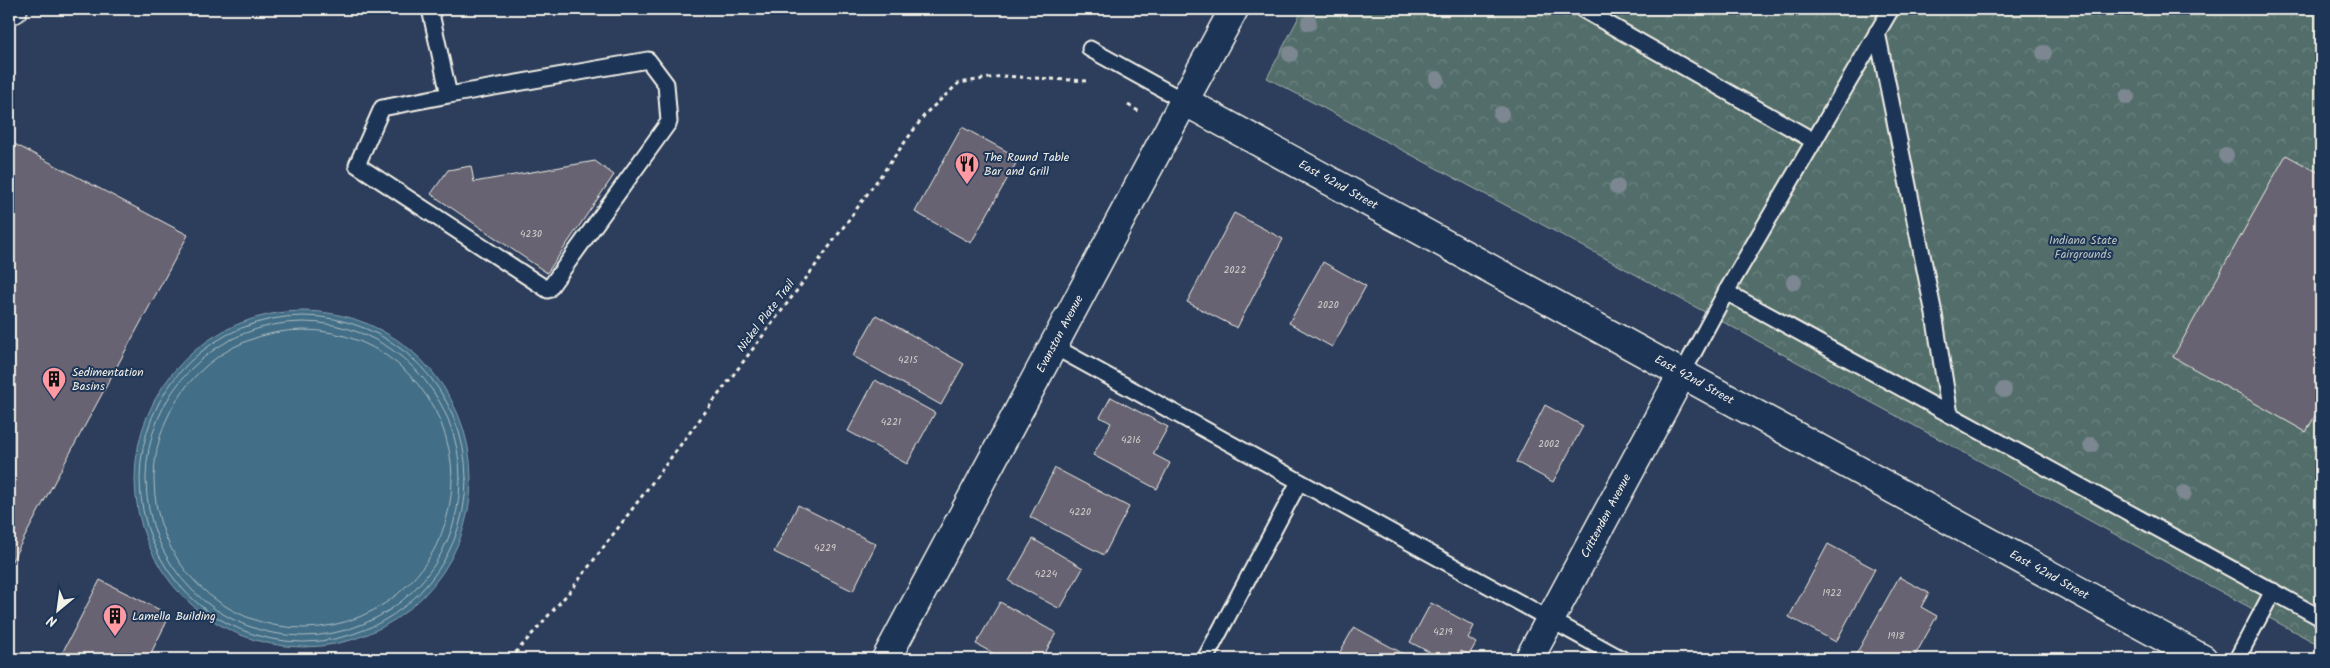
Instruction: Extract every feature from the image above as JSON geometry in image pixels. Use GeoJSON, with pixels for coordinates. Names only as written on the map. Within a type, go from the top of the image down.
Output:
{"type":"FeatureCollection","features":[{"type":"Feature","properties":{"kind":"street"},"geometry":{"type":"LineString","coordinates":[[9,10],[14,9]]}},
{"type":"Feature","properties":{"kind":"street","name":"Evanston Avenue"},"geometry":{"type":"LineString","coordinates":[[886,659],[1234,9]]}},
{"type":"Feature","properties":{"kind":"street","name":"East 42nd Street"},"geometry":{"type":"LineString","coordinates":[[1184,100],[2203,659]]}},
{"type":"Feature","properties":{"kind":"street","name":"Crittenden Avenue"},"geometry":{"type":"LineString","coordinates":[[1529,659],[1682,374]]}},
{"type":"Feature","properties":{"kind":"lane"},"geometry":{"type":"LineString","coordinates":[[430,9],[449,94]]}},
{"type":"Feature","properties":{"kind":"lane"},"geometry":{"type":"LineString","coordinates":[[1582,9],[1814,141]]}},
{"type":"Feature","properties":{"kind":"lane"},"geometry":{"type":"LineString","coordinates":[[1682,374],[1726,292],[1891,9]]}},
{"type":"Feature","properties":{"kind":"lane"},"geometry":{"type":"LineString","coordinates":[[1878,32],[1934,314],[1950,415]]}},
{"type":"Feature","properties":{"kind":"lane"},"geometry":{"type":"LineString","coordinates":[[1090,49],[1184,100]]}},
{"type":"Feature","properties":{"kind":"lane"},"geometry":{"type":"LineString","coordinates":[[648,60],[666,84],[669,122],[548,290],[357,165],[382,108],[449,94],[648,60]]}},
{"type":"Feature","properties":{"kind":"lane"},"geometry":{"type":"LineString","coordinates":[[1726,292],[2321,618]]}},
{"type":"Feature","properties":{"kind":"lane"},"geometry":{"type":"LineString","coordinates":[[1053,346],[1622,659]]}},
{"type":"Feature","properties":{"kind":"lane"},"geometry":{"type":"LineString","coordinates":[[1204,659],[1299,482]]}},
{"type":"Feature","properties":{"kind":"lane"},"geometry":{"type":"LineString","coordinates":[[2237,659],[2273,591]]}},
{"type":"Feature","properties":{"kind":"path","name":"Nickel Plate Trail"},"geometry":{"type":"LineString","coordinates":[[510,659],[572,589],[813,269],[926,113],[959,83],[1002,76],[1085,80]]}},
{"type":"Feature","properties":{"kind":"green space","name":"Indiana State Fairgrounds"},"geometry":{"type":"Polygon","coordinates":[[[1303,9],[2321,9],[2321,646],[1618,265],[1267,78],[1303,9]]]}},
{"type":"Feature","properties":{"kind":"water"},"geometry":{"type":"Polygon","coordinates":[[[303,311],[336,314],[367,324],[396,339],[422,360],[443,386],[458,415],[468,446],[471,479],[468,512],[458,543],[443,572],[422,598],[396,619],[367,634],[336,644],[303,647],[270,644],[239,634],[210,619],[184,598],[163,572],[148,543],[138,512],[135,479],[138,446],[148,415],[163,386],[184,360],[210,339],[239,324],[270,314],[303,311]]]}},
{"type":"Feature","properties":{"kind":"building","name":"The Round Table Bar and Grill"},"geometry":{"type":"Polygon","coordinates":[[[962,127],[1019,158],[971,243],[915,212],[962,127]]]}},
{"type":"Feature","properties":{"kind":"building","name":"Sedimentation Basins"},"geometry":{"type":"Polygon","coordinates":[[[9,141],[188,235],[9,566],[9,141]]]}},
{"type":"Feature","properties":{"kind":"building"},"geometry":{"type":"Polygon","coordinates":[[[2286,155],[2321,174],[2321,405],[2306,432],[2173,357],[2286,155]]]}},
{"type":"Feature","properties":{"kind":"building"},"geometry":{"type":"Polygon","coordinates":[[[595,161],[614,175],[547,273],[431,194],[448,170],[471,166],[474,182],[595,161]]]}},
{"type":"Feature","properties":{"kind":"building"},"geometry":{"type":"Polygon","coordinates":[[[1234,213],[1283,239],[1237,328],[1187,302],[1234,213]]]}},
{"type":"Feature","properties":{"kind":"building"},"geometry":{"type":"Polygon","coordinates":[[[1323,262],[1366,286],[1332,347],[1289,323],[1323,262]]]}},
{"type":"Feature","properties":{"kind":"building"},"geometry":{"type":"Polygon","coordinates":[[[876,315],[964,364],[941,405],[853,356],[876,315]]]}},
{"type":"Feature","properties":{"kind":"building"},"geometry":{"type":"Polygon","coordinates":[[[875,380],[935,413],[907,464],[848,431],[875,380]]]}},
{"type":"Feature","properties":{"kind":"building"},"geometry":{"type":"Polygon","coordinates":[[[1111,397],[1168,427],[1153,454],[1170,463],[1157,489],[1093,455],[1111,423],[1100,417],[1111,397]]]}},
{"type":"Feature","properties":{"kind":"building"},"geometry":{"type":"Polygon","coordinates":[[[1545,405],[1583,426],[1553,482],[1516,462],[1545,405]]]}},
{"type":"Feature","properties":{"kind":"building"},"geometry":{"type":"Polygon","coordinates":[[[1055,468],[1129,507],[1104,555],[1030,517],[1055,468]]]}},
{"type":"Feature","properties":{"kind":"building"},"geometry":{"type":"Polygon","coordinates":[[[798,505],[876,544],[853,591],[774,552],[798,505]]]}},
{"type":"Feature","properties":{"kind":"building"},"geometry":{"type":"Polygon","coordinates":[[[1033,539],[1083,568],[1060,609],[1009,581],[1033,539]]]}},
{"type":"Feature","properties":{"kind":"building"},"geometry":{"type":"Polygon","coordinates":[[[1828,544],[1875,569],[1836,642],[1789,617],[1828,544]]]}},
{"type":"Feature","properties":{"kind":"building"},"geometry":{"type":"Polygon","coordinates":[[[1899,577],[1929,593],[1921,607],[1937,616],[1913,659],[1862,659],[1855,656],[1899,577]]]}},
{"type":"Feature","properties":{"kind":"building","name":"Lamella Building"},"geometry":{"type":"Polygon","coordinates":[[[100,580],[170,615],[148,659],[59,659],[100,580]]]}},
{"type":"Feature","properties":{"kind":"building"},"geometry":{"type":"Polygon","coordinates":[[[1000,602],[1056,633],[1042,659],[1004,659],[976,644],[1000,602]]]}},
{"type":"Feature","properties":{"kind":"building"},"geometry":{"type":"Polygon","coordinates":[[[1431,603],[1474,626],[1468,638],[1476,643],[1469,655],[1461,651],[1456,659],[1442,659],[1410,642],[1431,603]]]}},
{"type":"Feature","properties":{"kind":"building"},"geometry":{"type":"Polygon","coordinates":[[[1354,627],[1413,659],[1336,659],[1354,627]]]}},
{"type":"Feature","properties":{"kind":"place","name":"The Round Table Bar and Grill"},"geometry":{"type":"Point","coordinates":[967,185]}},
{"type":"Feature","properties":{"kind":"place","name":"Sedimentation Basins"},"geometry":{"type":"Point","coordinates":[54,400]}},
{"type":"Feature","properties":{"kind":"place","name":"Lamella Building"},"geometry":{"type":"Point","coordinates":[115,637]}}]}
